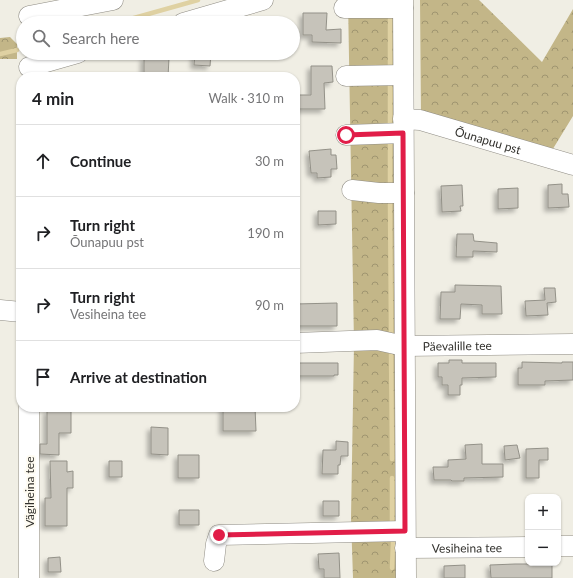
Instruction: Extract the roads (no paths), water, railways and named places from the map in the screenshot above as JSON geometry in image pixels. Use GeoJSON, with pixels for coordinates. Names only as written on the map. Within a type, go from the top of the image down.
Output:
{"type":"FeatureCollection","features":[{"type":"Feature","properties":{"kind":"street"},"geometry":{"type":"LineString","coordinates":[[28,13],[113,0]]}},
{"type":"Feature","properties":{"kind":"street"},"geometry":{"type":"LineString","coordinates":[[207,16],[263,0]]}},
{"type":"Feature","properties":{"kind":"street"},"geometry":{"type":"LineString","coordinates":[[344,8],[403,4],[406,578]]}},
{"type":"Feature","properties":{"kind":"street"},"geometry":{"type":"LineString","coordinates":[[29,66],[52,60]]}},
{"type":"Feature","properties":{"kind":"street"},"geometry":{"type":"LineString","coordinates":[[346,76],[403,75]]}},
{"type":"Feature","properties":{"kind":"street","name":"Õunapuu pst"},"geometry":{"type":"LineString","coordinates":[[346,135],[403,126],[420,120],[573,165]]}},
{"type":"Feature","properties":{"kind":"street"},"geometry":{"type":"LineString","coordinates":[[352,190],[379,193],[404,193]]}},
{"type":"Feature","properties":{"kind":"street"},"geometry":{"type":"LineString","coordinates":[[0,310],[16,312]]}},
{"type":"Feature","properties":{"kind":"street","name":"Päevalille tee"},"geometry":{"type":"LineString","coordinates":[[300,343],[378,340],[404,346],[573,344]]}},
{"type":"Feature","properties":{"kind":"street","name":"Vägiheina tee"},"geometry":{"type":"LineString","coordinates":[[29,412],[29,578]]}},
{"type":"Feature","properties":{"kind":"street","name":"Vesiheina tee"},"geometry":{"type":"LineString","coordinates":[[214,562],[216,544],[219,535],[405,539],[525,547]]}},
{"type":"Feature","properties":{"kind":"street"},"geometry":{"type":"LineString","coordinates":[[561,546],[573,546]]}},
{"type":"Feature","properties":{"kind":"waterway"},"geometry":{"type":"LineString","coordinates":[[141,16],[198,0]]}},
{"type":"Feature","properties":{"kind":"waterway"},"geometry":{"type":"LineString","coordinates":[[390,19],[390,68]]}},
{"type":"Feature","properties":{"kind":"waterway"},"geometry":{"type":"LineString","coordinates":[[0,54],[16,50]]}},
{"type":"Feature","properties":{"kind":"waterway"},"geometry":{"type":"LineString","coordinates":[[390,86],[390,126]]}},
{"type":"Feature","properties":{"kind":"waterway"},"geometry":{"type":"LineString","coordinates":[[390,142],[390,184]]}},
{"type":"Feature","properties":{"kind":"waterway"},"geometry":{"type":"LineString","coordinates":[[390,203],[391,333]]}},
{"type":"Feature","properties":{"kind":"waterway"},"geometry":{"type":"LineString","coordinates":[[391,351],[392,459]]}},
{"type":"Feature","properties":{"kind":"waterway"},"geometry":{"type":"LineString","coordinates":[[392,478],[392,523]]}},
{"type":"Feature","properties":{"kind":"waterway"},"geometry":{"type":"LineString","coordinates":[[392,568],[393,542]]}}]}
